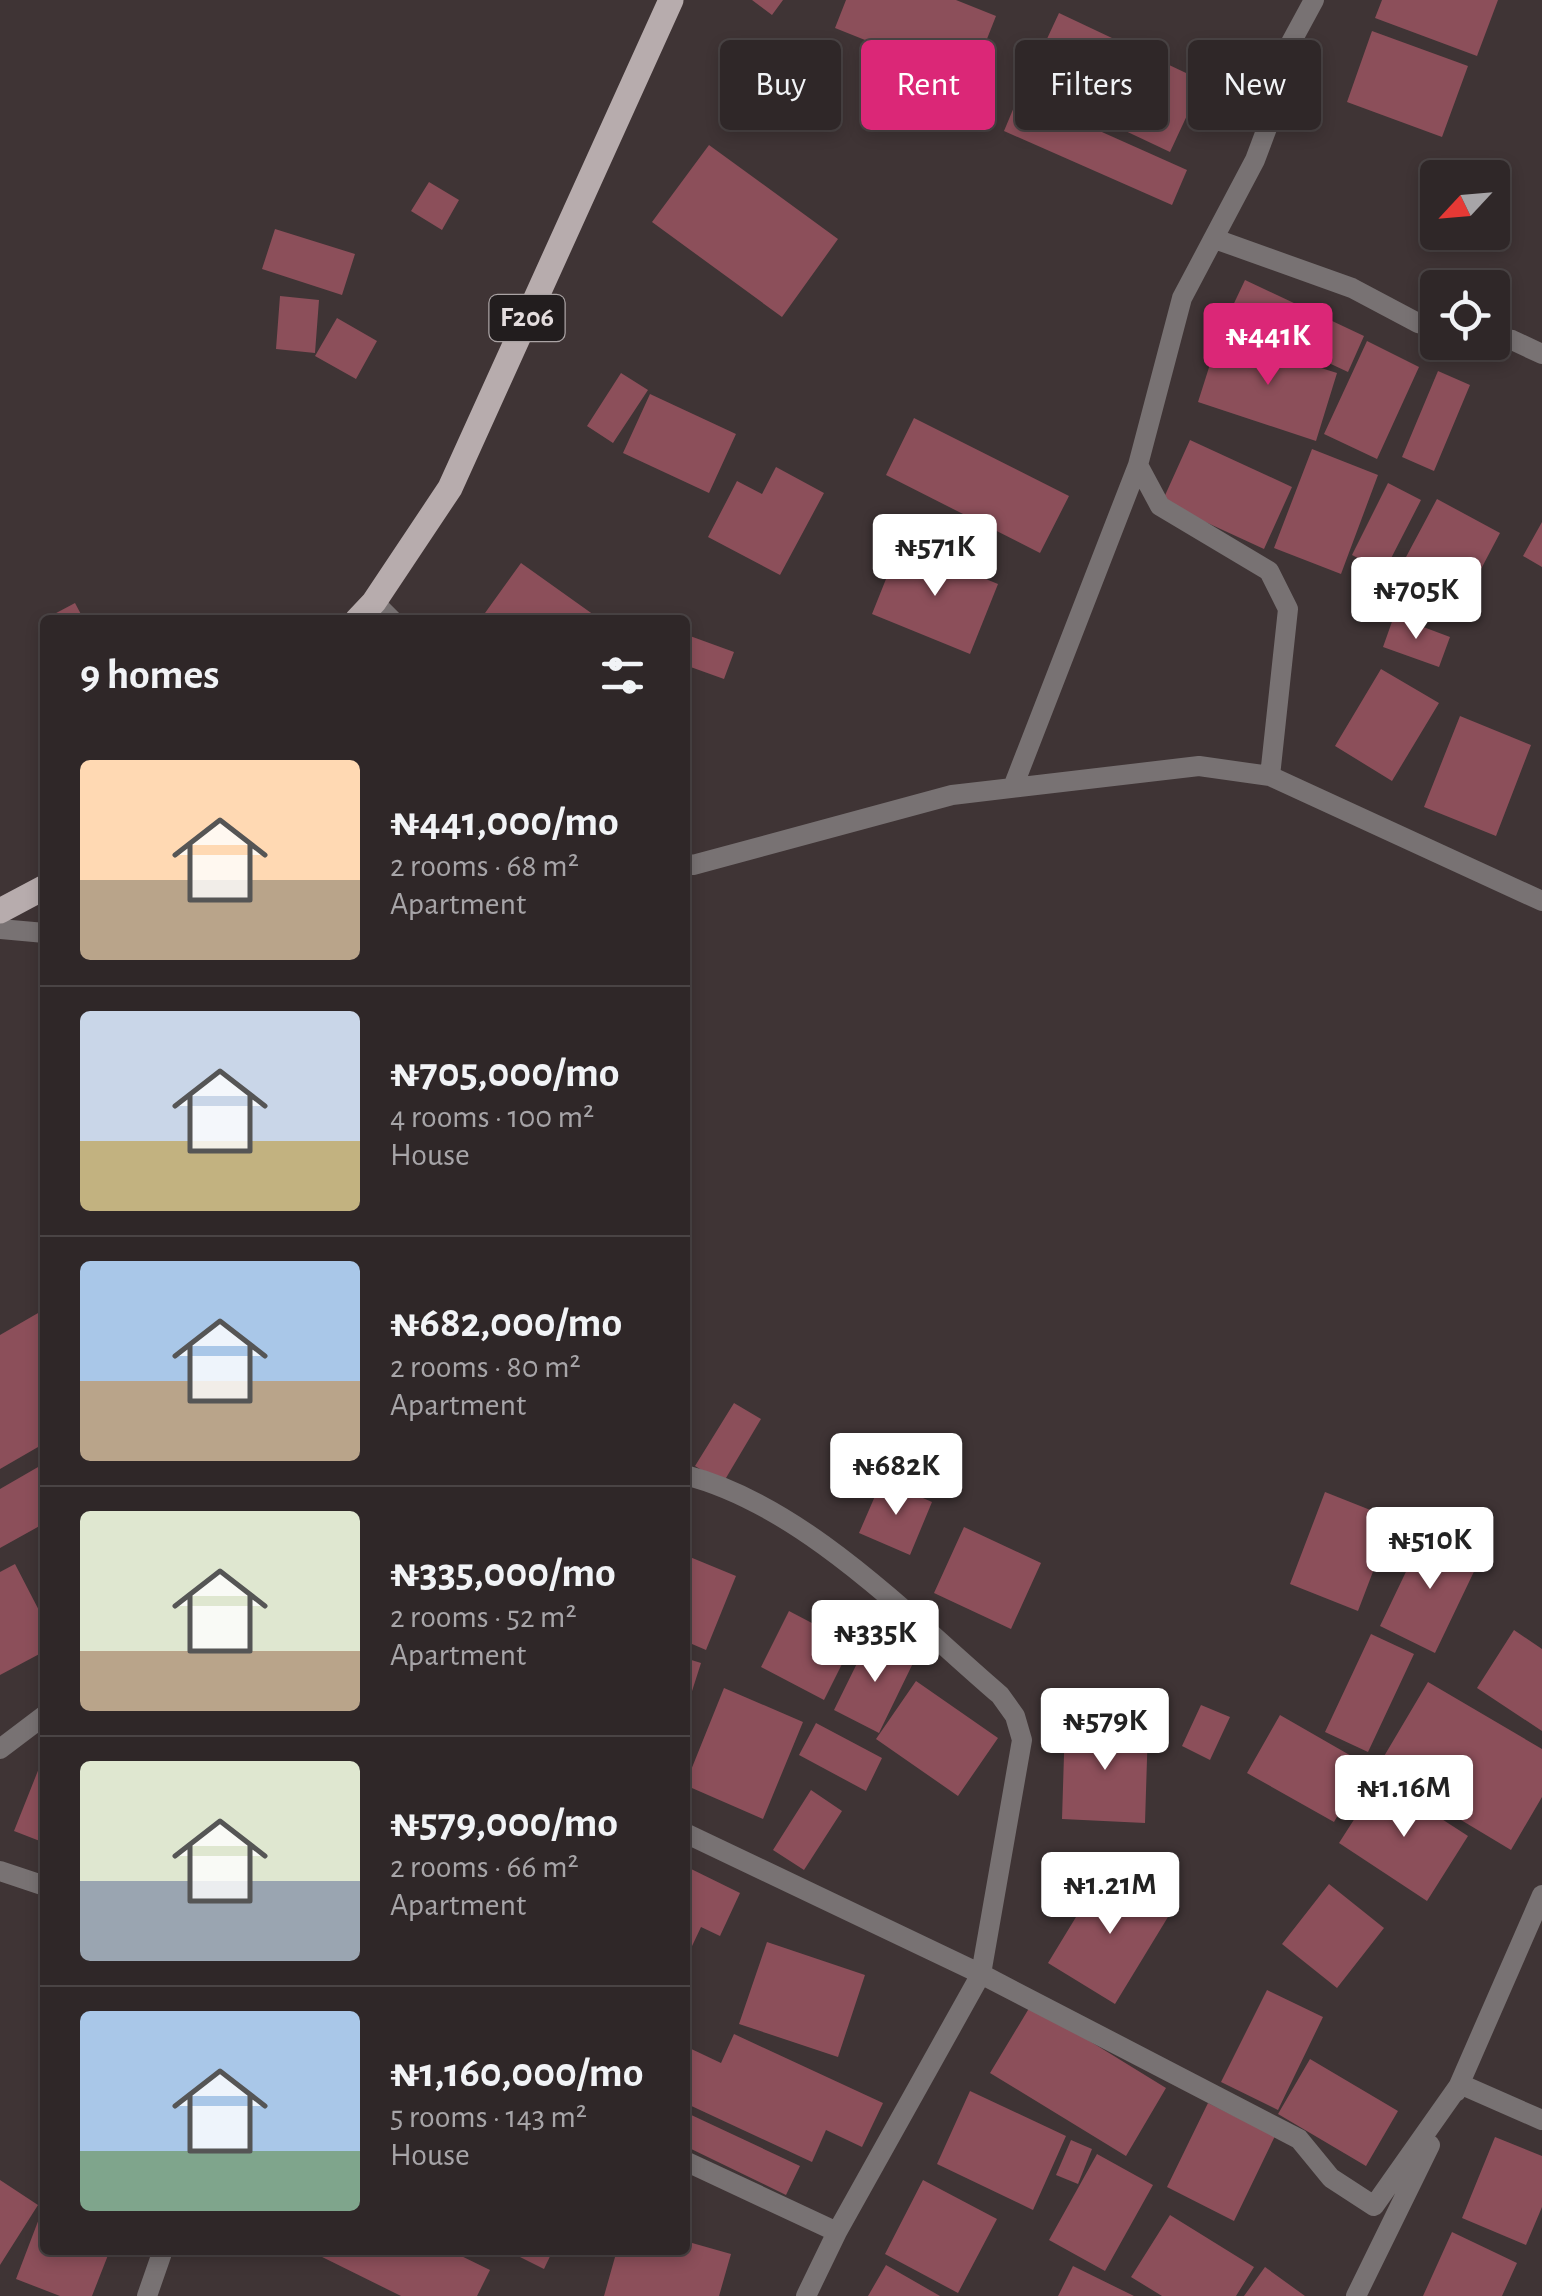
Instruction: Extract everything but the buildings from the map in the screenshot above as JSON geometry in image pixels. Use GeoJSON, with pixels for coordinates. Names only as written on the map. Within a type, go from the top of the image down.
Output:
{"type":"FeatureCollection","features":[{"type":"Feature","properties":{"kind":"main road","name":"F206"},"geometry":{"type":"LineString","coordinates":[[374,614],[450,488],[672,0]]}},
{"type":"Feature","properties":{"kind":"main road"},"geometry":{"type":"LineString","coordinates":[[0,912],[40,890]]}},
{"type":"Feature","properties":{"kind":"street"},"geometry":{"type":"LineString","coordinates":[[1013,787],[1138,465],[1182,298],[1255,160],[1270,120],[1275,72],[1314,0]]}},
{"type":"Feature","properties":{"kind":"street"},"geometry":{"type":"LineString","coordinates":[[1215,240],[1352,288],[1420,324]]}},
{"type":"Feature","properties":{"kind":"street"},"geometry":{"type":"LineString","coordinates":[[1510,340],[1542,354]]}},
{"type":"Feature","properties":{"kind":"street"},"geometry":{"type":"LineString","coordinates":[[1138,465],[1160,506],[1269,571],[1288,609],[1270,776]]}},
{"type":"Feature","properties":{"kind":"street"},"geometry":{"type":"LineString","coordinates":[[690,864],[952,794],[1200,766],[1270,776],[1542,901]]}},
{"type":"Feature","properties":{"kind":"street"},"geometry":{"type":"LineString","coordinates":[[0,929],[40,933]]}},
{"type":"Feature","properties":{"kind":"street"},"geometry":{"type":"LineString","coordinates":[[690,1476],[716,1483],[813,1535],[1000,1695],[1016,1716],[1022,1740],[980,1974],[837,2232],[806,2296]]}},
{"type":"Feature","properties":{"kind":"street"},"geometry":{"type":"LineString","coordinates":[[0,1748],[40,1719]]}},
{"type":"Feature","properties":{"kind":"street"},"geometry":{"type":"LineString","coordinates":[[690,1835],[980,1974],[1299,2139],[1331,2178],[1374,2206],[1460,2084]]}},
{"type":"Feature","properties":{"kind":"street"},"geometry":{"type":"LineString","coordinates":[[0,1871],[40,1884]]}},
{"type":"Feature","properties":{"kind":"street"},"geometry":{"type":"LineString","coordinates":[[1356,2296],[1460,2084],[1542,1895]]}},
{"type":"Feature","properties":{"kind":"street"},"geometry":{"type":"LineString","coordinates":[[1460,2084],[1542,2120]]}},
{"type":"Feature","properties":{"kind":"street"},"geometry":{"type":"LineString","coordinates":[[690,2162],[837,2232]]}},
{"type":"Feature","properties":{"kind":"street"},"geometry":{"type":"LineString","coordinates":[[148,2296],[161,2255]]}}]}
